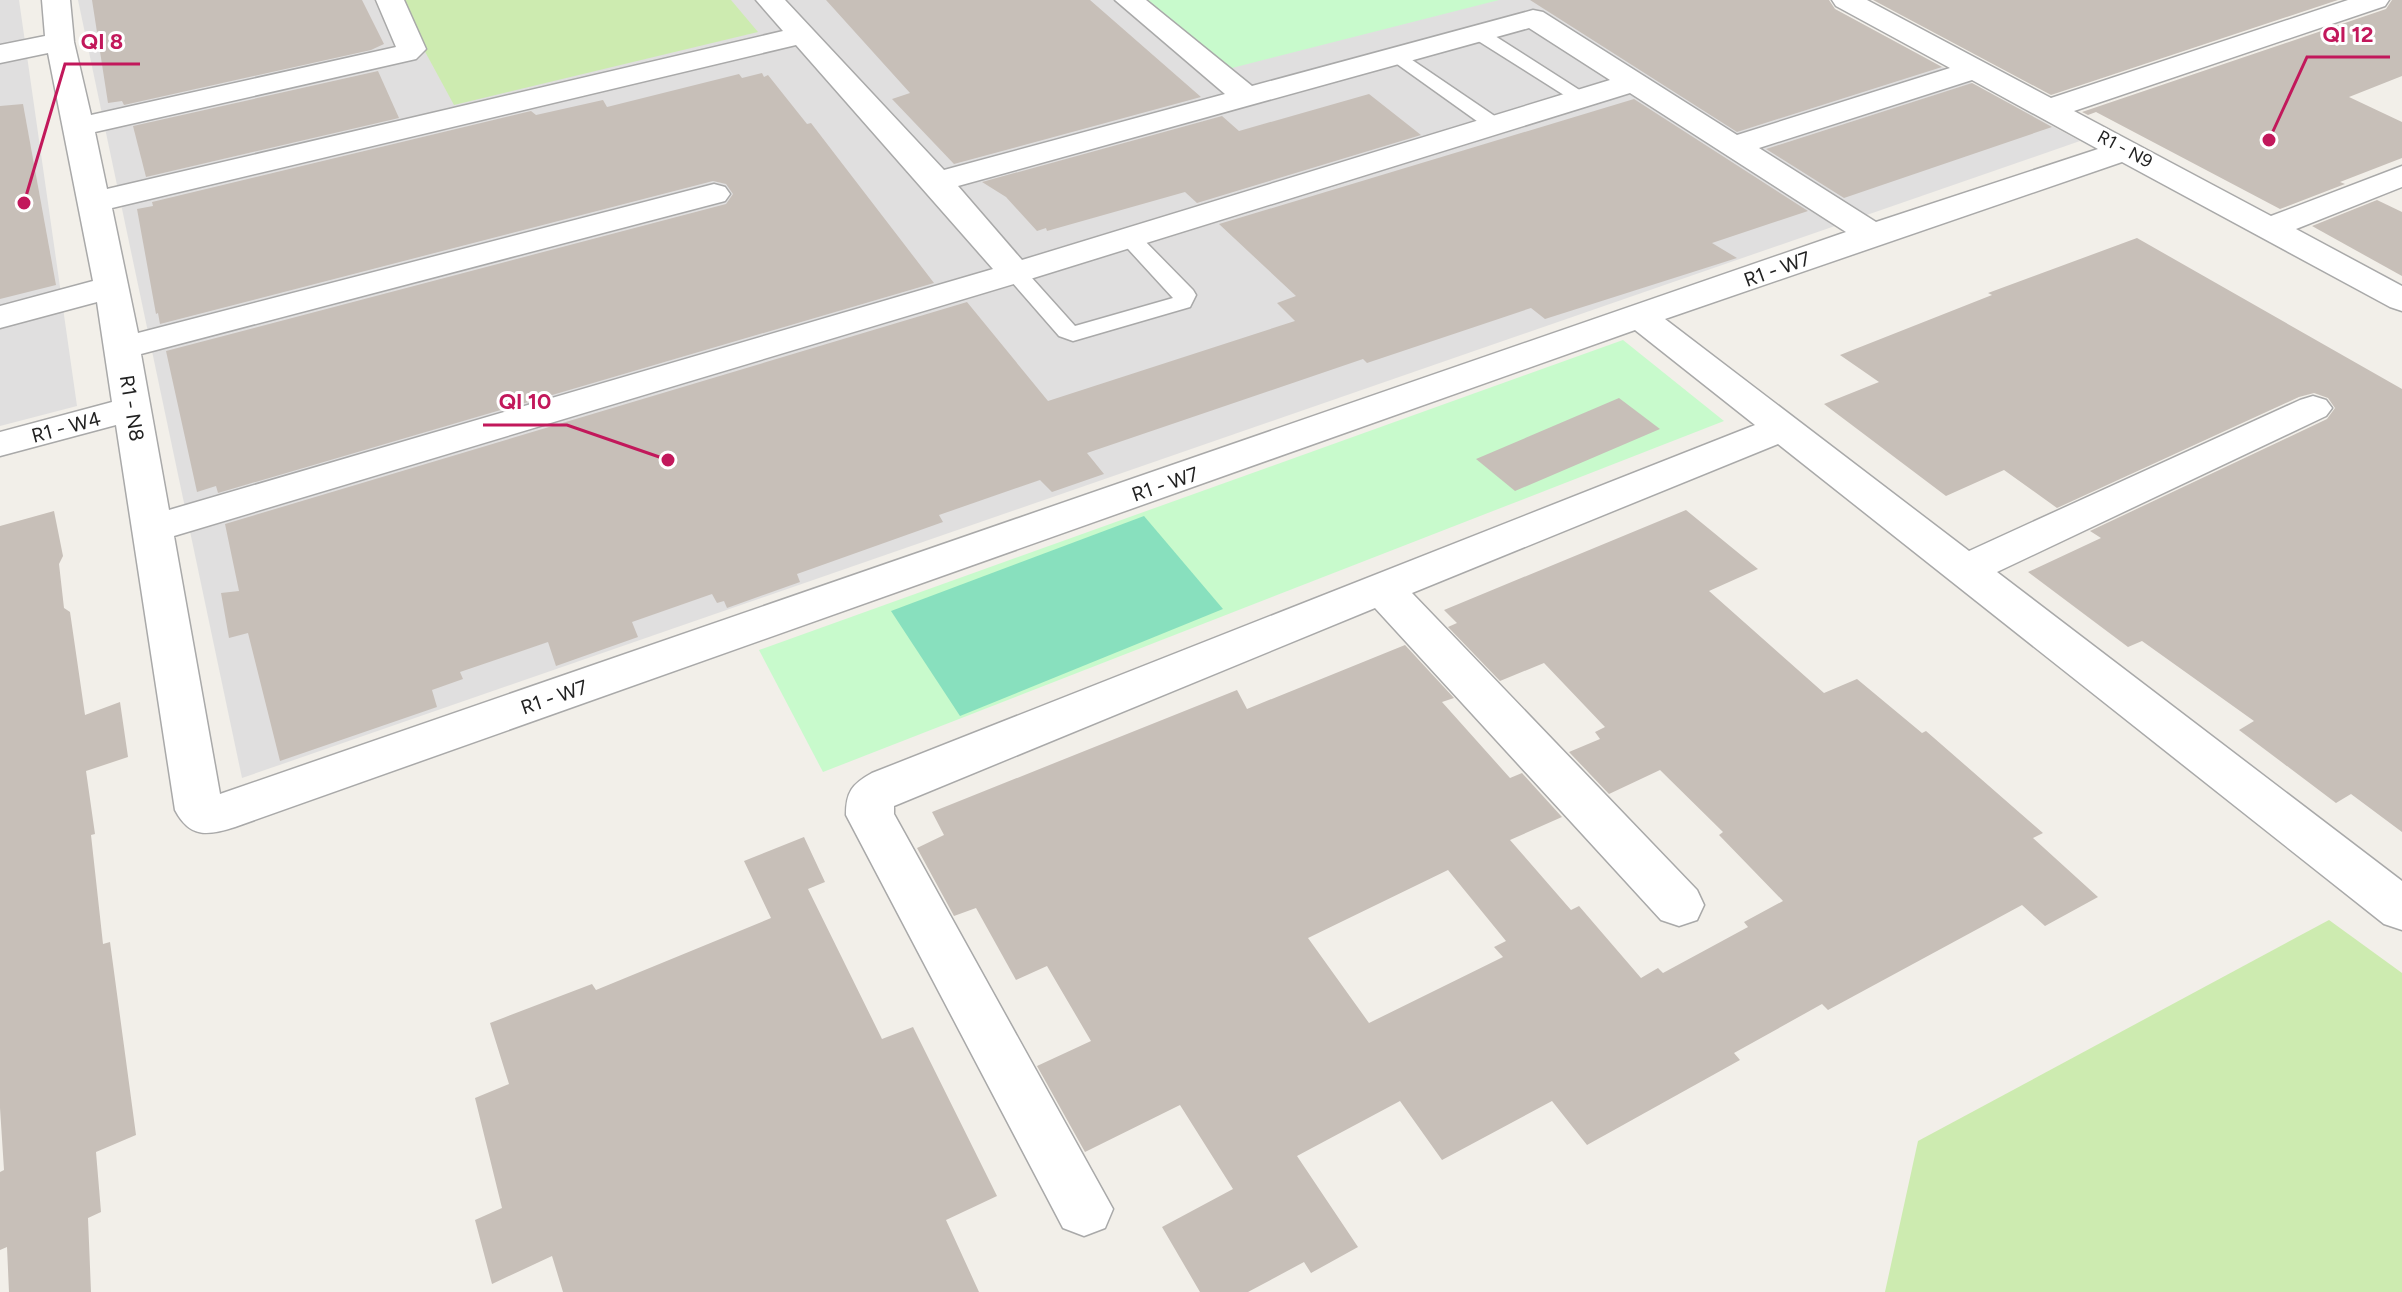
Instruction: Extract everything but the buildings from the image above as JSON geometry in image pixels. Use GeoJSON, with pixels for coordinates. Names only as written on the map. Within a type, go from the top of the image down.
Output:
{"type":"FeatureCollection","features":[{"type":"Feature","properties":{"kind":"street","name":"R1 - N8"},"geometry":{"type":"LineString","coordinates":[[56,0],[60,42],[123,348],[199,810],[204,815]]}},
{"type":"Feature","properties":{"kind":"street"},"geometry":{"type":"LineString","coordinates":[[78,127],[406,53],[412,49],[390,0]]}},
{"type":"Feature","properties":{"kind":"street"},"geometry":{"type":"LineString","coordinates":[[770,0],[937,182],[1015,273]]}},
{"type":"Feature","properties":{"kind":"street"},"geometry":{"type":"LineString","coordinates":[[1129,0],[1246,96]]}},
{"type":"Feature","properties":{"kind":"street"},"geometry":{"type":"LineString","coordinates":[[1505,0],[1872,234]]}},
{"type":"Feature","properties":{"kind":"street"},"geometry":{"type":"LineString","coordinates":[[2049,109],[2375,0]]}},
{"type":"Feature","properties":{"kind":"street","name":"R1 - N9"},"geometry":{"type":"LineString","coordinates":[[1859,2],[1975,69],[2402,300]]}},
{"type":"Feature","properties":{"kind":"street"},"geometry":{"type":"LineString","coordinates":[[937,182],[1533,18]]}},
{"type":"Feature","properties":{"kind":"street"},"geometry":{"type":"LineString","coordinates":[[95,202],[801,35]]}},
{"type":"Feature","properties":{"kind":"street"},"geometry":{"type":"LineString","coordinates":[[0,54],[60,42]]}},
{"type":"Feature","properties":{"kind":"street"},"geometry":{"type":"LineString","coordinates":[[1733,146],[1975,69]]}},
{"type":"Feature","properties":{"kind":"street"},"geometry":{"type":"LineString","coordinates":[[154,528],[1015,273],[1632,83]]}},
{"type":"Feature","properties":{"kind":"street","name":"R1 - W7"},"geometry":{"type":"LineString","coordinates":[[204,815],[218,814],[1642,318],[1872,234],[2126,150]]}},
{"type":"Feature","properties":{"kind":"street"},"geometry":{"type":"LineString","coordinates":[[2269,228],[2402,176]]}},
{"type":"Feature","properties":{"kind":"street"},"geometry":{"type":"LineString","coordinates":[[123,348],[714,194]]}},
{"type":"Feature","properties":{"kind":"street"},"geometry":{"type":"LineString","coordinates":[[0,317],[112,287]]}},
{"type":"Feature","properties":{"kind":"street"},"geometry":{"type":"LineString","coordinates":[[1642,318],[2402,909]]}},
{"type":"Feature","properties":{"kind":"street"},"geometry":{"type":"LineString","coordinates":[[1966,569],[2313,408]]}},
{"type":"Feature","properties":{"kind":"street","name":"R1 - W4"},"geometry":{"type":"LineString","coordinates":[[0,444],[131,409]]}},
{"type":"Feature","properties":{"kind":"street"},"geometry":{"type":"LineString","coordinates":[[1084,1209],[870,815],[870,797],[889,786],[1381,587],[1785,427]]}},
{"type":"Feature","properties":{"kind":"street"},"geometry":{"type":"LineString","coordinates":[[1381,587],[1679,905]]}},
{"type":"Feature","properties":{"kind":"lane"},"geometry":{"type":"LineString","coordinates":[[1478,33],[1582,98]]}},
{"type":"Feature","properties":{"kind":"lane"},"geometry":{"type":"LineString","coordinates":[[1396,55],[1495,125]]}},
{"type":"Feature","properties":{"kind":"lane"},"geometry":{"type":"LineString","coordinates":[[1015,273],[1073,334],[1182,302],[1185,295],[1129,238]]}},
{"type":"Feature","properties":{"kind":"shaded area"},"geometry":{"type":"Polygon","coordinates":[[[0,0],[19,0],[77,406],[0,426],[0,0]]]}},
{"type":"Feature","properties":{"kind":"shaded area"},"geometry":{"type":"Polygon","coordinates":[[[78,0],[1818,0],[2080,141],[242,778],[78,0]]]}},
{"type":"Feature","properties":{"kind":"green space"},"geometry":{"type":"Polygon","coordinates":[[[397,0],[731,0],[758,32],[454,105],[397,0]]]}},
{"type":"Feature","properties":{"kind":"green space"},"geometry":{"type":"Polygon","coordinates":[[[1148,0],[1499,0],[1228,69],[1148,0]]]}},
{"type":"Feature","properties":{"kind":"green space"},"geometry":{"type":"Polygon","coordinates":[[[1623,340],[1724,421],[823,772],[759,650],[1623,340]]]}},
{"type":"Feature","properties":{"kind":"green space"},"geometry":{"type":"Polygon","coordinates":[[[1144,516],[1223,609],[960,716],[891,611],[1144,516]]]}},
{"type":"Feature","properties":{"kind":"green space"},"geometry":{"type":"Polygon","coordinates":[[[2329,920],[2402,973],[2402,1292],[1885,1292],[1918,1141],[2329,920]]]}},
{"type":"Feature","properties":{"kind":"place","name":"QI 12"},"geometry":{"type":"Point","coordinates":[2269,140]}},
{"type":"Feature","properties":{"kind":"place","name":"QI 8"},"geometry":{"type":"Point","coordinates":[24,203]}},
{"type":"Feature","properties":{"kind":"place","name":"QI 10"},"geometry":{"type":"Point","coordinates":[668,460]}}]}
